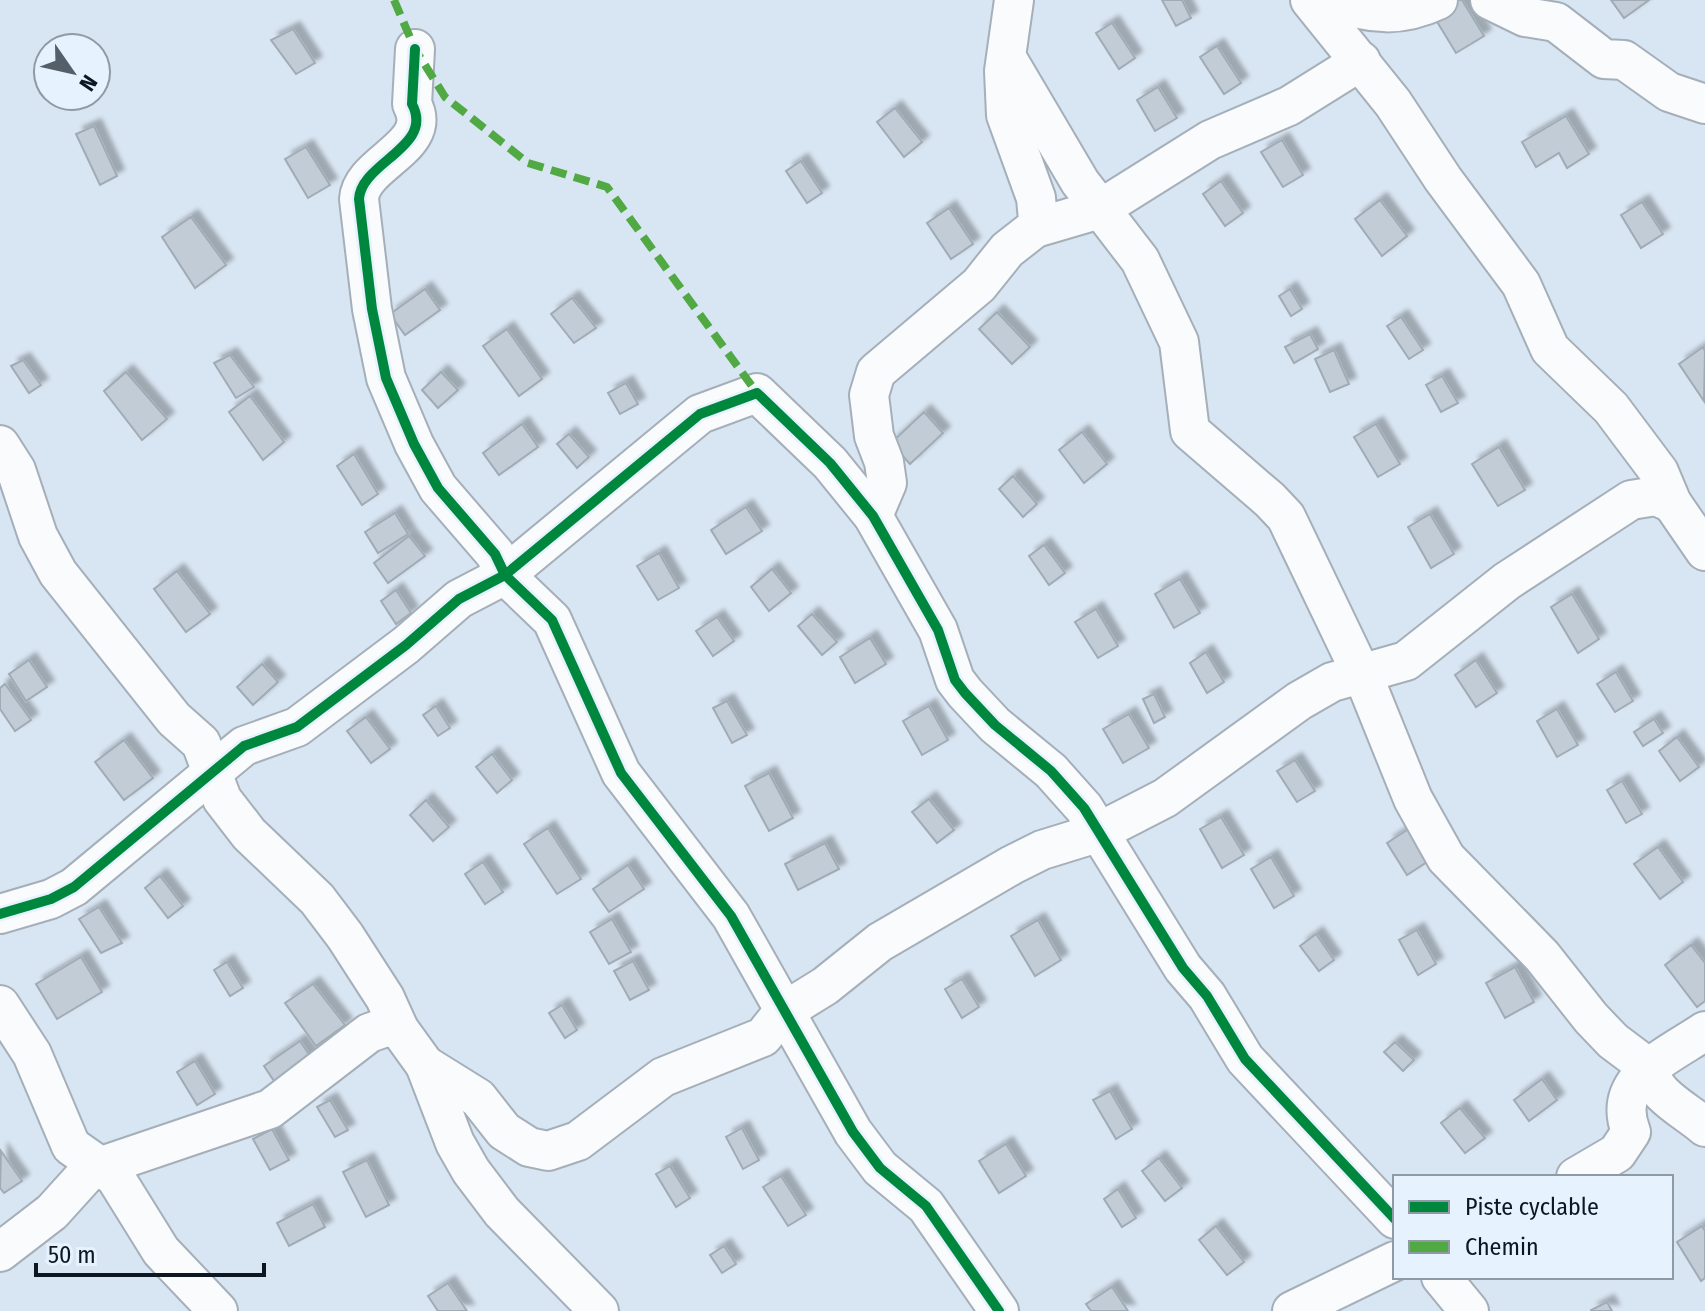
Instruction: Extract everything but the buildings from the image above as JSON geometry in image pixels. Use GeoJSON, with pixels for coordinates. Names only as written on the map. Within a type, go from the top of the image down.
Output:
{"type":"FeatureCollection","features":[{"type":"Feature","properties":{"kind":"street"},"geometry":{"type":"LineString","coordinates":[[1014,0],[1008,60],[1004,71],[1006,115],[1039,209],[1035,228]]}},
{"type":"Feature","properties":{"kind":"street"},"geometry":{"type":"LineString","coordinates":[[1310,0],[1361,61],[1521,284],[1550,349],[1611,408],[1659,472],[1693,527]]}},
{"type":"Feature","properties":{"kind":"street"},"geometry":{"type":"LineString","coordinates":[[1334,0],[1384,14],[1403,14],[1438,0]]}},
{"type":"Feature","properties":{"kind":"street"},"geometry":{"type":"LineString","coordinates":[[1490,0],[1525,17],[1556,22],[1604,59],[1624,60],[1669,92],[1705,104]]}},
{"type":"Feature","properties":{"kind":"street"},"geometry":{"type":"LineString","coordinates":[[415,49],[412,104],[417,117],[415,127],[409,140],[362,181],[359,188],[372,309],[386,378],[414,444],[438,488],[495,554],[505,575],[552,620],[621,773],[731,916],[853,1132],[880,1168],[926,1206],[999,1311]]}},
{"type":"Feature","properties":{"kind":"street"},"geometry":{"type":"LineString","coordinates":[[1008,60],[1100,209],[1140,260],[1179,342],[1190,431],[1280,509],[1299,541],[1413,799],[1446,858],[1542,956],[1613,1041],[1649,1068],[1650,1078],[1658,1087],[1705,1127]]}},
{"type":"Feature","properties":{"kind":"street"},"geometry":{"type":"LineString","coordinates":[[873,516],[887,483],[884,462],[874,436],[869,395],[876,372],[979,285],[1007,250],[1035,228],[1100,209],[1210,140],[1289,106],[1361,61]]}},
{"type":"Feature","properties":{"kind":"street"},"geometry":{"type":"LineString","coordinates":[[0,914],[51,899],[74,887],[211,777],[244,746],[297,727],[406,645],[459,599],[505,575],[700,414],[757,393],[830,463],[873,516],[938,630],[955,680],[995,725],[1051,771],[1084,808],[1097,833],[1245,1059],[1393,1217]]}},
{"type":"Feature","properties":{"kind":"street"},"geometry":{"type":"LineString","coordinates":[[0,445],[16,470],[38,536],[58,573],[174,719],[201,743],[211,777],[222,799],[249,834],[328,911],[385,998],[399,1029],[425,1065],[455,1143],[471,1171],[502,1212],[599,1311]]}},
{"type":"Feature","properties":{"kind":"street"},"geometry":{"type":"LineString","coordinates":[[425,1065],[478,1098],[504,1131],[529,1147],[548,1151],[578,1141],[663,1077],[763,1037],[783,1012],[825,986],[880,942],[1012,865],[1042,850],[1097,833],[1165,798],[1299,701],[1332,682],[1406,661],[1507,581],[1631,500],[1656,496],[1693,527]]}},
{"type":"Feature","properties":{"kind":"street"},"geometry":{"type":"LineString","coordinates":[[0,1005],[32,1054],[71,1146],[115,1177],[161,1251],[218,1311]]}},
{"type":"Feature","properties":{"kind":"street"},"geometry":{"type":"LineString","coordinates":[[0,1252],[52,1212],[90,1170],[270,1109],[369,1033],[386,1027],[399,1029]]}},
{"type":"Feature","properties":{"kind":"street"},"geometry":{"type":"LineString","coordinates":[[1579,1175],[1624,1147],[1631,1132],[1624,1115],[1628,1093],[1649,1068],[1705,1031]]}},
{"type":"Feature","properties":{"kind":"street"},"geometry":{"type":"LineString","coordinates":[[1292,1311],[1393,1262]]}},
{"type":"Feature","properties":{"kind":"street"},"geometry":{"type":"LineString","coordinates":[[1443,1279],[1469,1311]]}},
{"type":"Feature","properties":{"kind":"marked path"},"geometry":{"type":"LineString","coordinates":[[394,0],[415,49],[445,97],[528,163],[607,187],[757,393]]}},
{"type":"Feature","properties":{"kind":"cycle path"},"geometry":{"type":"LineString","coordinates":[[415,49],[414,132],[371,175],[359,199],[372,309],[386,378],[414,444],[438,488],[495,554],[505,575],[552,620],[621,773],[731,916],[853,1132],[880,1168],[926,1206],[999,1311]]}},
{"type":"Feature","properties":{"kind":"cycle path"},"geometry":{"type":"LineString","coordinates":[[0,914],[51,899],[74,887],[244,746],[297,727],[406,645],[459,599],[505,575],[700,414],[757,393],[830,463],[873,516],[938,630],[955,680],[995,725],[1051,771],[1084,808],[1183,968],[1207,996],[1245,1059],[1393,1217]]}}]}
